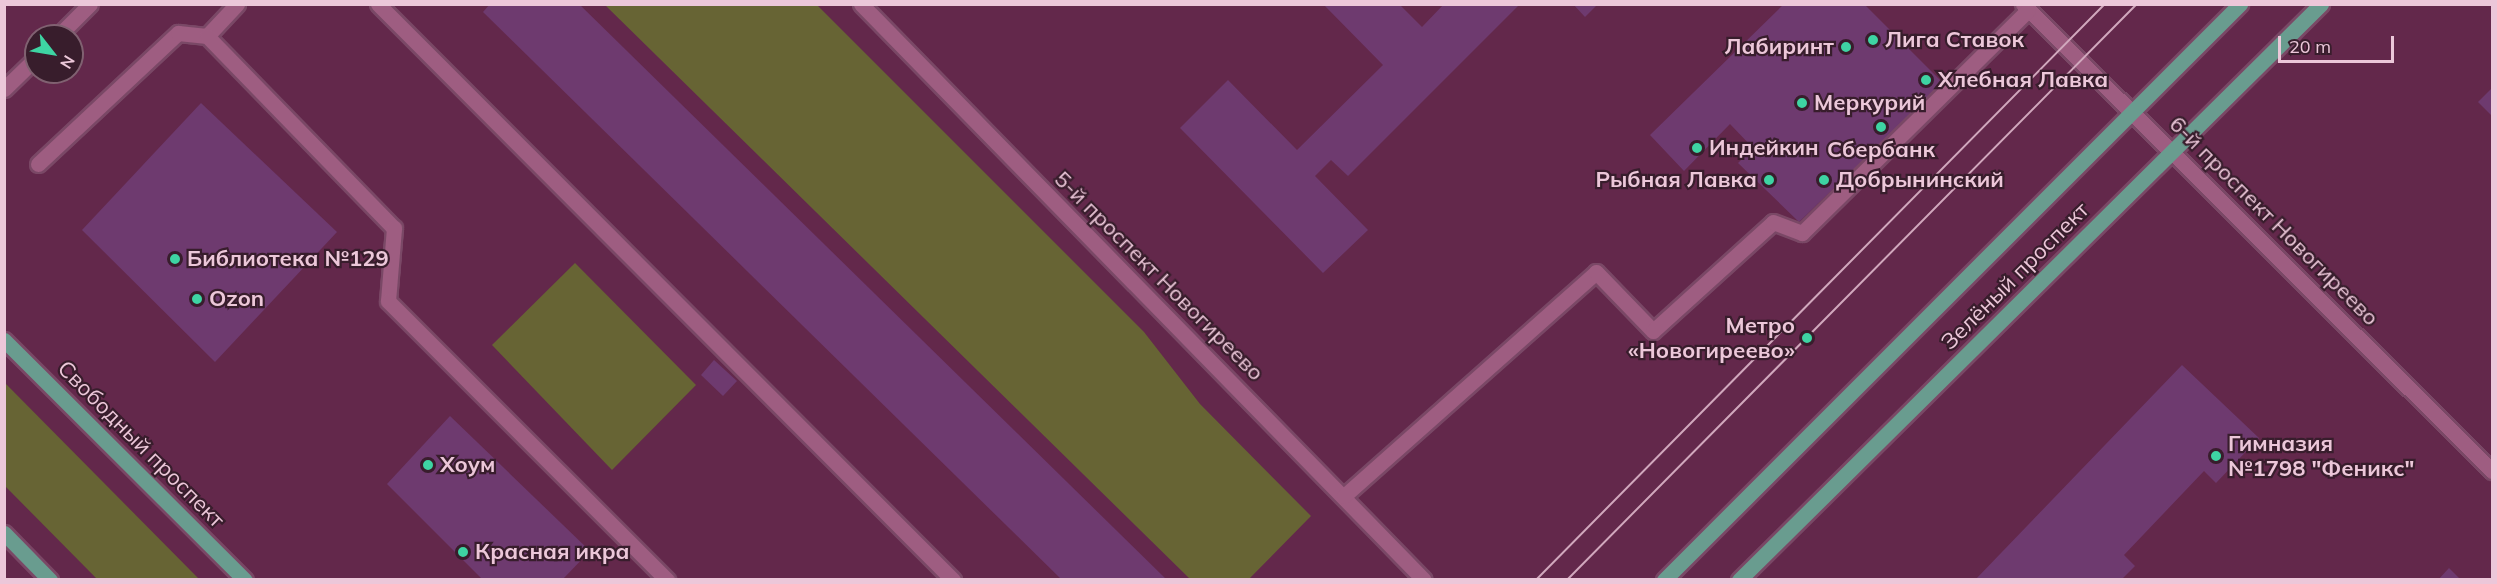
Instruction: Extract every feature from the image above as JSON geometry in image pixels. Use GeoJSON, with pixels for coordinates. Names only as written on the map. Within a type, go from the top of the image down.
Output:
{"type":"FeatureCollection","features":[{"type":"Feature","properties":{"kind":"main road","name":"Зелёный проспект"},"geometry":{"type":"LineString","coordinates":[[1664,579],[2133,115],[2240,4]]}},
{"type":"Feature","properties":{"kind":"main road","name":"Зелёный проспект"},"geometry":{"type":"LineString","coordinates":[[1739,579],[2175,151],[2321,4]]}},
{"type":"Feature","properties":{"kind":"main road","name":"Свободный проспект"},"geometry":{"type":"LineString","coordinates":[[4,339],[245,579]]}},
{"type":"Feature","properties":{"kind":"main road"},"geometry":{"type":"LineString","coordinates":[[4,533],[50,579]]}},
{"type":"Feature","properties":{"kind":"street"},"geometry":{"type":"LineString","coordinates":[[70,24],[90,4]]}},
{"type":"Feature","properties":{"kind":"street"},"geometry":{"type":"LineString","coordinates":[[207,36],[237,4]]}},
{"type":"Feature","properties":{"kind":"street"},"geometry":{"type":"LineString","coordinates":[[378,4],[953,579]]}},
{"type":"Feature","properties":{"kind":"street","name":"5-й проспект Новогиреево"},"geometry":{"type":"LineString","coordinates":[[861,4],[1424,579]]}},
{"type":"Feature","properties":{"kind":"street"},"geometry":{"type":"LineString","coordinates":[[1344,496],[1596,272],[1653,331],[1773,222],[1802,233],[2026,7]]}},
{"type":"Feature","properties":{"kind":"street","name":"6-й проспект Новогиреево"},"geometry":{"type":"LineString","coordinates":[[2026,7],[2133,115],[2175,151],[2493,471]]}},
{"type":"Feature","properties":{"kind":"street"},"geometry":{"type":"LineString","coordinates":[[38,164],[178,33],[207,36],[394,228],[388,301],[667,579]]}},
{"type":"Feature","properties":{"kind":"street"},"geometry":{"type":"LineString","coordinates":[[4,89],[24,69]]}},
{"type":"Feature","properties":{"kind":"shaded area"},"geometry":{"type":"Polygon","coordinates":[[[605,5],[817,5],[1144,332],[1200,404],[1311,516],[1249,579],[1190,579],[605,5]]]}},
{"type":"Feature","properties":{"kind":"shaded area"},"geometry":{"type":"Polygon","coordinates":[[[575,263],[696,385],[612,470],[492,345],[575,263]]]}},
{"type":"Feature","properties":{"kind":"shaded area"},"geometry":{"type":"Polygon","coordinates":[[[4,383],[199,579],[97,579],[5,486],[4,383]]]}},
{"type":"Feature","properties":{"kind":"building"},"geometry":{"type":"Polygon","coordinates":[[[490,4],[579,4],[1167,580],[1062,580],[483,12],[490,4]]]}},
{"type":"Feature","properties":{"kind":"building"},"geometry":{"type":"Polygon","coordinates":[[[1323,4],[1399,4],[1422,27],[1444,4],[1520,4],[1348,176],[1331,160],[1315,176],[1368,230],[1323,273],[1180,128],[1228,80],[1297,150],[1383,65],[1323,4]]]}},
{"type":"Feature","properties":{"kind":"building"},"geometry":{"type":"Polygon","coordinates":[[[1573,4],[1598,4],[1585,17],[1573,4]]]}},
{"type":"Feature","properties":{"kind":"building","name":"Меркурий"},"geometry":{"type":"Polygon","coordinates":[[[1784,4],[1864,4],[1943,83],[1799,222],[1738,163],[1753,148],[1730,124],[1684,171],[1650,135],[1784,4]]]}},
{"type":"Feature","properties":{"kind":"building"},"geometry":{"type":"Polygon","coordinates":[[[2492,88],[2492,116],[2478,102],[2492,88]]]}},
{"type":"Feature","properties":{"kind":"building"},"geometry":{"type":"Polygon","coordinates":[[[201,103],[337,232],[215,362],[82,230],[201,103]]]}},
{"type":"Feature","properties":{"kind":"building"},"geometry":{"type":"Polygon","coordinates":[[[714,360],[737,381],[723,396],[701,375],[714,360]]]}},
{"type":"Feature","properties":{"kind":"building"},"geometry":{"type":"Polygon","coordinates":[[[2182,365],[2259,438],[2216,483],[2204,471],[2124,555],[2135,566],[2121,580],[1975,580],[2182,365]]]}},
{"type":"Feature","properties":{"kind":"building"},"geometry":{"type":"Polygon","coordinates":[[[450,416],[590,551],[562,580],[483,580],[387,484],[450,416]]]}},
{"type":"Feature","properties":{"kind":"building"},"geometry":{"type":"Polygon","coordinates":[[[2449,568],[2461,580],[2438,580],[2449,568]]]}},
{"type":"Feature","properties":{"kind":"tram line"},"geometry":{"type":"LineString","coordinates":[[1536,580],[2105,4]]}},
{"type":"Feature","properties":{"kind":"tram line"},"geometry":{"type":"LineString","coordinates":[[1567,580],[2137,4]]}},
{"type":"Feature","properties":{"kind":"place","name":"Лига Ставок"},"geometry":{"type":"Point","coordinates":[1873,40]}},
{"type":"Feature","properties":{"kind":"place","name":"Лабиринт"},"geometry":{"type":"Point","coordinates":[1846,47]}},
{"type":"Feature","properties":{"kind":"place","name":"Хлебная Лавка"},"geometry":{"type":"Point","coordinates":[1926,80]}},
{"type":"Feature","properties":{"kind":"place","name":"Меркурий"},"geometry":{"type":"Point","coordinates":[1802,103]}},
{"type":"Feature","properties":{"kind":"place","name":"Сбербанк"},"geometry":{"type":"Point","coordinates":[1881,127]}},
{"type":"Feature","properties":{"kind":"place","name":"Индейкин"},"geometry":{"type":"Point","coordinates":[1697,148]}},
{"type":"Feature","properties":{"kind":"place","name":"Рыбная Лавка"},"geometry":{"type":"Point","coordinates":[1769,180]}},
{"type":"Feature","properties":{"kind":"place","name":"Добрынинский"},"geometry":{"type":"Point","coordinates":[1824,180]}},
{"type":"Feature","properties":{"kind":"place","name":"Библиотека №129"},"geometry":{"type":"Point","coordinates":[175,259]}},
{"type":"Feature","properties":{"kind":"place","name":"Ozon"},"geometry":{"type":"Point","coordinates":[197,299]}},
{"type":"Feature","properties":{"kind":"place","name":"Метро «Новогиреево»"},"geometry":{"type":"Point","coordinates":[1807,338]}},
{"type":"Feature","properties":{"kind":"place","name":"Гимназия №1798 \"Феникс\""},"geometry":{"type":"Point","coordinates":[2216,456]}},
{"type":"Feature","properties":{"kind":"place","name":"Хоум"},"geometry":{"type":"Point","coordinates":[428,465]}},
{"type":"Feature","properties":{"kind":"place","name":"Красная икра"},"geometry":{"type":"Point","coordinates":[463,552]}}]}
